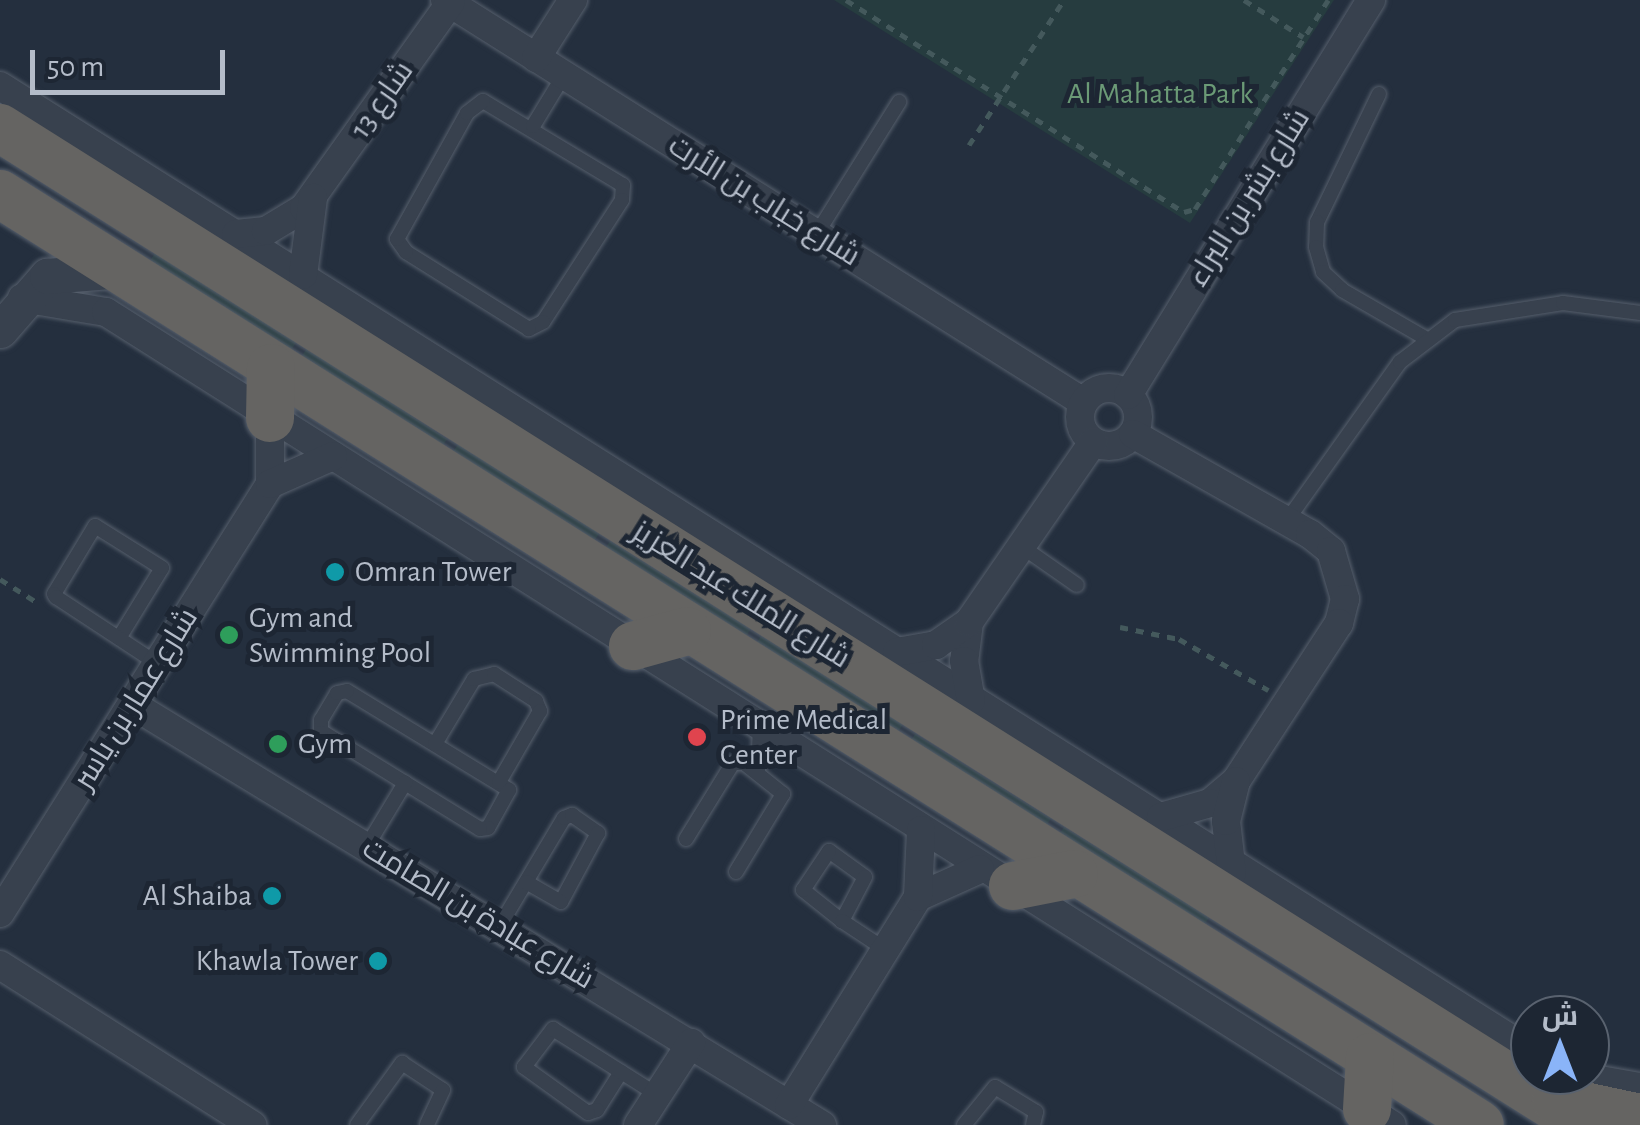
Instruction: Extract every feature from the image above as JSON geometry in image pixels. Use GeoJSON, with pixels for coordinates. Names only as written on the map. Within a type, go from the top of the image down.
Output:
{"type":"FeatureCollection","features":[{"type":"Feature","properties":{"kind":"highway","name":"شارع الملك عبد العزيز"},"geometry":{"type":"LineString","coordinates":[[0,128],[1257,922],[1510,1055]]}},
{"type":"Feature","properties":{"kind":"highway","name":"شارع الملك عبد العزيز"},"geometry":{"type":"LineString","coordinates":[[0,194],[127,270],[271,368],[686,631],[1480,1125]]}},
{"type":"Feature","properties":{"kind":"highway"},"geometry":{"type":"LineString","coordinates":[[303,275],[315,326]]}},
{"type":"Feature","properties":{"kind":"highway"},"geometry":{"type":"LineString","coordinates":[[270,418],[271,368]]}},
{"type":"Feature","properties":{"kind":"highway"},"geometry":{"type":"LineString","coordinates":[[568,486],[619,477]]}},
{"type":"Feature","properties":{"kind":"highway"},"geometry":{"type":"LineString","coordinates":[[633,646],[686,631]]}},
{"type":"Feature","properties":{"kind":"highway"},"geometry":{"type":"LineString","coordinates":[[997,878],[1074,874]]}},
{"type":"Feature","properties":{"kind":"highway"},"geometry":{"type":"LineString","coordinates":[[1370,1057],[1376,1120]]}},
{"type":"Feature","properties":{"kind":"highway","name":"شارع الملك عبد العزيز"},"geometry":{"type":"LineString","coordinates":[[1561,1095],[1584,1125]]}},
{"type":"Feature","properties":{"kind":"highway"},"geometry":{"type":"LineString","coordinates":[[1568,1095],[1584,1110],[1640,1118]]}},
{"type":"Feature","properties":{"kind":"street"},"geometry":{"type":"LineString","coordinates":[[536,58],[573,0]]}},
{"type":"Feature","properties":{"kind":"street","name":"شارع بشر بن البراء"},"geometry":{"type":"LineString","coordinates":[[1128,395],[1371,0]]}},
{"type":"Feature","properties":{"kind":"street","name":"شارع خباب بن الأرت"},"geometry":{"type":"LineString","coordinates":[[447,2],[1083,402]]}},
{"type":"Feature","properties":{"kind":"street","name":"شارع 13"},"geometry":{"type":"LineString","coordinates":[[236,234],[280,226],[314,197],[447,2]]}},
{"type":"Feature","properties":{"kind":"street","name":"شارع الملك عبد العزيز"},"geometry":{"type":"LineString","coordinates":[[0,86],[1161,817],[1510,1050]]}},
{"type":"Feature","properties":{"kind":"street","name":"شارع 13"},"geometry":{"type":"LineString","coordinates":[[303,275],[314,197]]}},
{"type":"Feature","properties":{"kind":"street"},"geometry":{"type":"LineString","coordinates":[[0,330],[22,298],[64,270],[127,270]]}},
{"type":"Feature","properties":{"kind":"street"},"geometry":{"type":"LineString","coordinates":[[22,298],[106,312],[1376,1120]]}},
{"type":"Feature","properties":{"kind":"street"},"geometry":{"type":"LineString","coordinates":[[1109,388],[1128,395],[1138,414],[1133,434],[1110,446],[1093,442],[1080,424],[1083,402],[1109,388]]}},
{"type":"Feature","properties":{"kind":"street"},"geometry":{"type":"LineString","coordinates":[[270,418],[270,484],[333,456]]}},
{"type":"Feature","properties":{"kind":"street"},"geometry":{"type":"LineString","coordinates":[[1133,434],[1288,519],[1331,551],[1344,598],[1340,623],[1236,781],[1210,804],[1161,817]]}},
{"type":"Feature","properties":{"kind":"street"},"geometry":{"type":"LineString","coordinates":[[896,652],[936,645],[969,622],[1093,442]]}},
{"type":"Feature","properties":{"kind":"street","name":"شارع عمار بن ياسر"},"geometry":{"type":"LineString","coordinates":[[0,913],[270,484]]}},
{"type":"Feature","properties":{"kind":"street"},"geometry":{"type":"LineString","coordinates":[[969,622],[964,661],[971,700]]}},
{"type":"Feature","properties":{"kind":"street","name":"شارع عبادة بن الصامت"},"geometry":{"type":"LineString","coordinates":[[133,705],[822,1125]]}},
{"type":"Feature","properties":{"kind":"street"},"geometry":{"type":"LineString","coordinates":[[1236,781],[1226,820],[1229,861],[1257,922]]}},
{"type":"Feature","properties":{"kind":"street"},"geometry":{"type":"LineString","coordinates":[[789,1105],[918,897],[921,830]]}},
{"type":"Feature","properties":{"kind":"street"},"geometry":{"type":"LineString","coordinates":[[918,897],[997,878]]}},
{"type":"Feature","properties":{"kind":"street"},"geometry":{"type":"LineString","coordinates":[[0,965],[244,1123]]}},
{"type":"Feature","properties":{"kind":"street"},"geometry":{"type":"LineString","coordinates":[[638,1125],[690,1044]]}},
{"type":"Feature","properties":{"kind":"street","name":"شارع الملك عبد العزيز"},"geometry":{"type":"LineString","coordinates":[[1610,1082],[1640,1086]]}},
{"type":"Feature","properties":{"kind":"lane"},"geometry":{"type":"LineString","coordinates":[[533,126],[564,75]]}},
{"type":"Feature","properties":{"kind":"lane"},"geometry":{"type":"LineString","coordinates":[[1379,94],[1317,222],[1316,247],[1323,272],[1342,290],[1424,338]]}},
{"type":"Feature","properties":{"kind":"lane"},"geometry":{"type":"LineString","coordinates":[[493,102],[533,126],[612,174],[624,193],[543,322],[522,328],[406,252],[398,232],[474,105],[493,102]]}},
{"type":"Feature","properties":{"kind":"lane"},"geometry":{"type":"LineString","coordinates":[[816,235],[898,102]]}},
{"type":"Feature","properties":{"kind":"lane"},"geometry":{"type":"LineString","coordinates":[[1288,519],[1400,362],[1424,338],[1455,320],[1524,304],[1601,305],[1640,313]]}},
{"type":"Feature","properties":{"kind":"lane"},"geometry":{"type":"LineString","coordinates":[[119,638],[162,568],[96,526],[52,590],[119,638],[158,665]]}},
{"type":"Feature","properties":{"kind":"lane"},"geometry":{"type":"LineString","coordinates":[[1021,546],[1077,585]]}},
{"type":"Feature","properties":{"kind":"lane"},"geometry":{"type":"LineString","coordinates":[[435,744],[474,679],[494,674],[536,701],[540,712],[499,782]]}},
{"type":"Feature","properties":{"kind":"lane"},"geometry":{"type":"LineString","coordinates":[[350,692],[499,782],[510,796],[484,830],[321,731],[319,723],[337,694],[350,692]]}},
{"type":"Feature","properties":{"kind":"lane"},"geometry":{"type":"LineString","coordinates":[[758,772],[760,727]]}},
{"type":"Feature","properties":{"kind":"lane"},"geometry":{"type":"LineString","coordinates":[[686,840],[733,762],[758,772],[784,794],[736,872]]}},
{"type":"Feature","properties":{"kind":"lane"},"geometry":{"type":"LineString","coordinates":[[367,846],[405,783]]}},
{"type":"Feature","properties":{"kind":"lane"},"geometry":{"type":"LineString","coordinates":[[499,927],[526,882],[566,816],[598,832],[561,902],[526,882]]}},
{"type":"Feature","properties":{"kind":"lane"},"geometry":{"type":"LineString","coordinates":[[842,920],[864,873],[826,852],[803,890],[842,920],[886,950]]}},
{"type":"Feature","properties":{"kind":"lane"},"geometry":{"type":"LineString","coordinates":[[622,1072],[597,1110],[588,1112],[524,1067],[553,1029],[658,1094]]}},
{"type":"Feature","properties":{"kind":"lane"},"geometry":{"type":"LineString","coordinates":[[357,1125],[402,1063],[443,1090],[428,1125]]}},
{"type":"Feature","properties":{"kind":"lane"},"geometry":{"type":"LineString","coordinates":[[964,1125],[994,1087],[1036,1112],[1033,1125]]}},
{"type":"Feature","properties":{"kind":"path"},"geometry":{"type":"LineString","coordinates":[[846,0],[1190,212],[1328,0]]}},
{"type":"Feature","properties":{"kind":"path"},"geometry":{"type":"LineString","coordinates":[[969,145],[1064,0]]}},
{"type":"Feature","properties":{"kind":"path"},"geometry":{"type":"LineString","coordinates":[[1244,0],[1303,37]]}},
{"type":"Feature","properties":{"kind":"path"},"geometry":{"type":"LineString","coordinates":[[1120,627],[1179,639],[1288,702]]}},
{"type":"Feature","properties":{"kind":"green space","name":"Al Mahatta Park"},"geometry":{"type":"Polygon","coordinates":[[[834,0],[1334,0],[1190,223],[834,0]]]}},
{"type":"Feature","properties":{"kind":"green space"},"geometry":{"type":"Polygon","coordinates":[[[155,253],[297,341],[290,353],[148,264],[155,253]]]}},
{"type":"Feature","properties":{"kind":"green space"},"geometry":{"type":"Polygon","coordinates":[[[307,348],[447,439],[440,450],[300,359],[307,348]]]}},
{"type":"Feature","properties":{"kind":"green space"},"geometry":{"type":"Polygon","coordinates":[[[458,444],[600,532],[592,544],[451,456],[458,444]]]}},
{"type":"Feature","properties":{"kind":"green space"},"geometry":{"type":"Polygon","coordinates":[[[610,541],[751,629],[744,640],[603,552],[610,541]]]}},
{"type":"Feature","properties":{"kind":"green space"},"geometry":{"type":"Polygon","coordinates":[[[761,636],[903,724],[895,736],[754,648],[761,636]]]}},
{"type":"Feature","properties":{"kind":"green space"},"geometry":{"type":"Polygon","coordinates":[[[915,734],[1051,819],[1044,830],[908,745],[915,734]]]}},
{"type":"Feature","properties":{"kind":"green space"},"geometry":{"type":"Polygon","coordinates":[[[1064,827],[1209,918],[1202,929],[1057,839],[1064,827]]]}},
{"type":"Feature","properties":{"kind":"place","name":"Omran Tower"},"geometry":{"type":"Point","coordinates":[335,572]}},
{"type":"Feature","properties":{"kind":"place","name":"Gym and Swimming Pool"},"geometry":{"type":"Point","coordinates":[229,635]}},
{"type":"Feature","properties":{"kind":"place","name":"Prime Medical Center"},"geometry":{"type":"Point","coordinates":[697,737]}},
{"type":"Feature","properties":{"kind":"place","name":"Gym"},"geometry":{"type":"Point","coordinates":[278,744]}},
{"type":"Feature","properties":{"kind":"place","name":"Al Shaiba"},"geometry":{"type":"Point","coordinates":[272,896]}},
{"type":"Feature","properties":{"kind":"place","name":"Khawla Tower"},"geometry":{"type":"Point","coordinates":[378,961]}}]}
